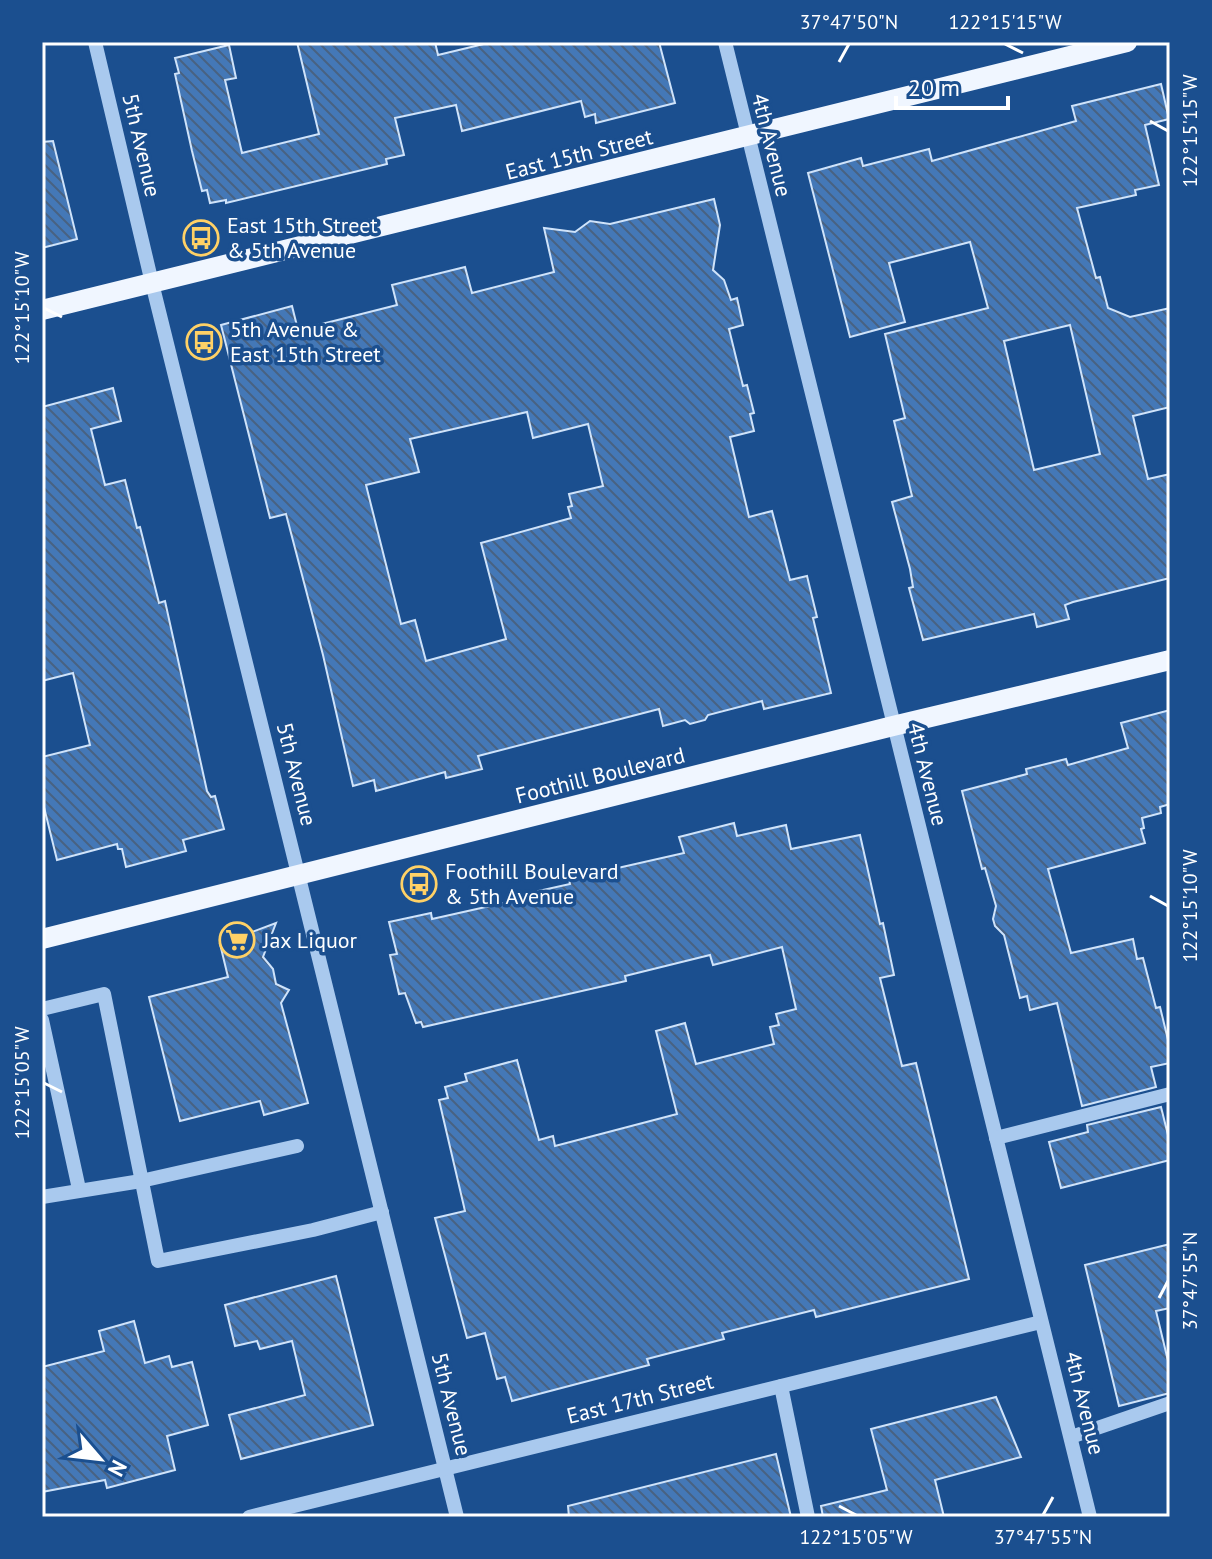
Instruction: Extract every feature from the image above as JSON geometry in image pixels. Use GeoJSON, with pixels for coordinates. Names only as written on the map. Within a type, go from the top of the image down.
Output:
{"type":"FeatureCollection","features":[{"type":"Feature","properties":{"kind":"main road","name":"East 15th Street"},"geometry":{"type":"LineString","coordinates":[[42,310],[748,137],[1116,43]]}},
{"type":"Feature","properties":{"kind":"main road","name":"Foothill Boulevard"},"geometry":{"type":"LineString","coordinates":[[42,939],[893,726],[1170,660]]}},
{"type":"Feature","properties":{"kind":"street","name":"5th Avenue"},"geometry":{"type":"LineString","coordinates":[[95,42],[457,1517]]}},
{"type":"Feature","properties":{"kind":"street","name":"4th Avenue"},"geometry":{"type":"LineString","coordinates":[[725,42],[1090,1517]]}},
{"type":"Feature","properties":{"kind":"street"},"geometry":{"type":"LineString","coordinates":[[42,1009],[104,994],[158,1261],[313,1230],[382,1212]]}},
{"type":"Feature","properties":{"kind":"street"},"geometry":{"type":"LineString","coordinates":[[42,1020],[79,1189]]}},
{"type":"Feature","properties":{"kind":"street"},"geometry":{"type":"LineString","coordinates":[[996,1138],[1170,1094]]}},
{"type":"Feature","properties":{"kind":"street"},"geometry":{"type":"LineString","coordinates":[[42,1197],[141,1181],[297,1146]]}},
{"type":"Feature","properties":{"kind":"street","name":"East 17th Street"},"geometry":{"type":"LineString","coordinates":[[249,1517],[1041,1322]]}},
{"type":"Feature","properties":{"kind":"street"},"geometry":{"type":"LineString","coordinates":[[781,1386],[808,1517]]}},
{"type":"Feature","properties":{"kind":"street"},"geometry":{"type":"LineString","coordinates":[[1071,1437],[1170,1403]]}},
{"type":"Feature","properties":{"kind":"building"},"geometry":{"type":"Polygon","coordinates":[[[297,42],[435,42],[438,55],[492,42],[659,42],[675,103],[596,123],[595,114],[585,117],[581,101],[462,131],[456,105],[395,118],[404,155],[386,159],[387,164],[226,203],[226,200],[210,203],[207,190],[202,191],[192,151],[175,74],[179,73],[175,58],[229,45],[236,78],[225,80],[242,153],[319,134],[297,42]]]}},
{"type":"Feature","properties":{"kind":"building"},"geometry":{"type":"Polygon","coordinates":[[[1161,84],[1169,119],[1145,125],[1159,185],[1135,190],[1136,195],[1077,208],[1096,278],[1100,277],[1108,308],[1130,317],[1170,308],[1170,407],[1133,416],[1148,479],[1170,474],[1170,578],[1065,605],[1069,619],[1037,627],[1034,614],[923,640],[909,588],[913,587],[910,569],[892,502],[912,496],[894,421],[905,418],[885,334],[988,308],[970,242],[889,263],[905,322],[850,337],[808,173],[861,158],[863,166],[929,149],[932,161],[1076,121],[1072,106],[1161,84]],[[1070,325],[1004,341],[1034,470],[1100,454],[1070,325]]]}},
{"type":"Feature","properties":{"kind":"building"},"geometry":{"type":"Polygon","coordinates":[[[53,141],[77,239],[42,248],[42,142],[53,141]]]}},
{"type":"Feature","properties":{"kind":"building"},"geometry":{"type":"Polygon","coordinates":[[[714,199],[720,225],[713,270],[724,280],[731,300],[737,298],[743,325],[729,329],[743,386],[747,385],[754,413],[750,414],[754,431],[730,437],[749,517],[772,511],[790,580],[807,576],[817,617],[813,618],[831,693],[764,709],[762,701],[708,715],[705,720],[690,724],[685,720],[663,726],[659,709],[478,756],[482,769],[446,778],[445,772],[376,791],[374,780],[353,786],[286,514],[270,518],[221,325],[292,306],[298,330],[397,305],[392,285],[465,267],[472,293],[554,272],[544,228],[575,232],[590,221],[610,224],[714,199]],[[527,412],[410,439],[419,472],[366,485],[401,624],[415,620],[426,661],[506,639],[481,543],[571,518],[569,494],[603,486],[588,424],[533,438],[527,412]]]}},
{"type":"Feature","properties":{"kind":"building"},"geometry":{"type":"Polygon","coordinates":[[[113,388],[121,421],[91,429],[105,485],[125,480],[159,603],[165,601],[207,791],[211,797],[215,796],[224,829],[183,840],[186,851],[126,867],[122,849],[118,849],[117,844],[57,860],[42,799],[42,757],[90,745],[73,673],[42,681],[42,407],[113,388]]]}},
{"type":"Feature","properties":{"kind":"building"},"geometry":{"type":"Polygon","coordinates":[[[1170,710],[1170,804],[1160,807],[1161,813],[1142,818],[1145,843],[1048,869],[1071,953],[1133,939],[1137,959],[1143,958],[1156,1008],[1160,1007],[1170,1048],[1170,1063],[1151,1067],[1156,1087],[1082,1106],[1057,1003],[1030,1010],[1027,996],[1020,998],[1004,935],[993,919],[996,906],[985,868],[982,869],[962,791],[1027,774],[1026,769],[1066,759],[1068,765],[1128,748],[1121,723],[1170,710]]]}},
{"type":"Feature","properties":{"kind":"building"},"geometry":{"type":"Polygon","coordinates":[[[734,823],[737,836],[786,825],[791,849],[860,835],[894,975],[880,978],[902,1066],[916,1063],[969,1279],[816,1317],[814,1310],[722,1333],[724,1339],[647,1359],[649,1365],[512,1401],[505,1377],[497,1379],[485,1333],[467,1338],[435,1218],[465,1211],[439,1100],[448,1098],[445,1087],[467,1081],[465,1074],[517,1060],[539,1140],[553,1136],[555,1146],[677,1114],[656,1031],[685,1023],[696,1064],[774,1044],[770,1027],[779,1025],[776,1014],[796,1009],[782,947],[713,965],[710,955],[625,976],[626,981],[423,1027],[421,1022],[416,1023],[405,993],[399,994],[390,955],[397,954],[389,922],[431,913],[432,919],[508,902],[507,898],[570,884],[569,879],[684,853],[679,837],[734,823]]]}},
{"type":"Feature","properties":{"kind":"building"},"geometry":{"type":"Polygon","coordinates":[[[276,923],[263,957],[273,969],[276,984],[289,990],[281,1003],[308,1103],[264,1115],[260,1101],[180,1121],[149,997],[228,977],[220,944],[276,923]]]}},
{"type":"Feature","properties":{"kind":"building"},"geometry":{"type":"Polygon","coordinates":[[[1161,1107],[1170,1143],[1170,1160],[1061,1188],[1049,1142],[1088,1132],[1087,1125],[1161,1107]]]}},
{"type":"Feature","properties":{"kind":"building"},"geometry":{"type":"Polygon","coordinates":[[[1170,1244],[1170,1308],[1156,1311],[1170,1369],[1170,1393],[1119,1406],[1085,1265],[1170,1244]]]}},
{"type":"Feature","properties":{"kind":"building"},"geometry":{"type":"Polygon","coordinates":[[[336,1276],[373,1425],[241,1459],[229,1415],[305,1395],[292,1341],[260,1349],[257,1341],[235,1346],[225,1305],[336,1276]]]}},
{"type":"Feature","properties":{"kind":"building"},"geometry":{"type":"Polygon","coordinates":[[[134,1321],[145,1363],[169,1356],[172,1367],[192,1362],[208,1425],[167,1436],[175,1470],[107,1488],[105,1480],[42,1492],[42,1367],[104,1351],[99,1331],[134,1321]]]}},
{"type":"Feature","properties":{"kind":"building"},"geometry":{"type":"Polygon","coordinates":[[[996,1397],[1021,1457],[935,1480],[944,1517],[823,1517],[821,1506],[887,1490],[871,1429],[996,1397]]]}},
{"type":"Feature","properties":{"kind":"building"},"geometry":{"type":"Polygon","coordinates":[[[776,1454],[791,1517],[569,1517],[568,1506],[776,1454]]]}},
{"type":"Feature","properties":{"kind":"place","name":"East 15th Street & 5th Avenue"},"geometry":{"type":"Point","coordinates":[201,238]}},
{"type":"Feature","properties":{"kind":"place","name":"5th Avenue & East 15th Street"},"geometry":{"type":"Point","coordinates":[204,342]}},
{"type":"Feature","properties":{"kind":"place","name":"Foothill Boulevard & 5th Avenue"},"geometry":{"type":"Point","coordinates":[419,884]}},
{"type":"Feature","properties":{"kind":"place","name":"Jax Liquor"},"geometry":{"type":"Point","coordinates":[237,940]}}]}
